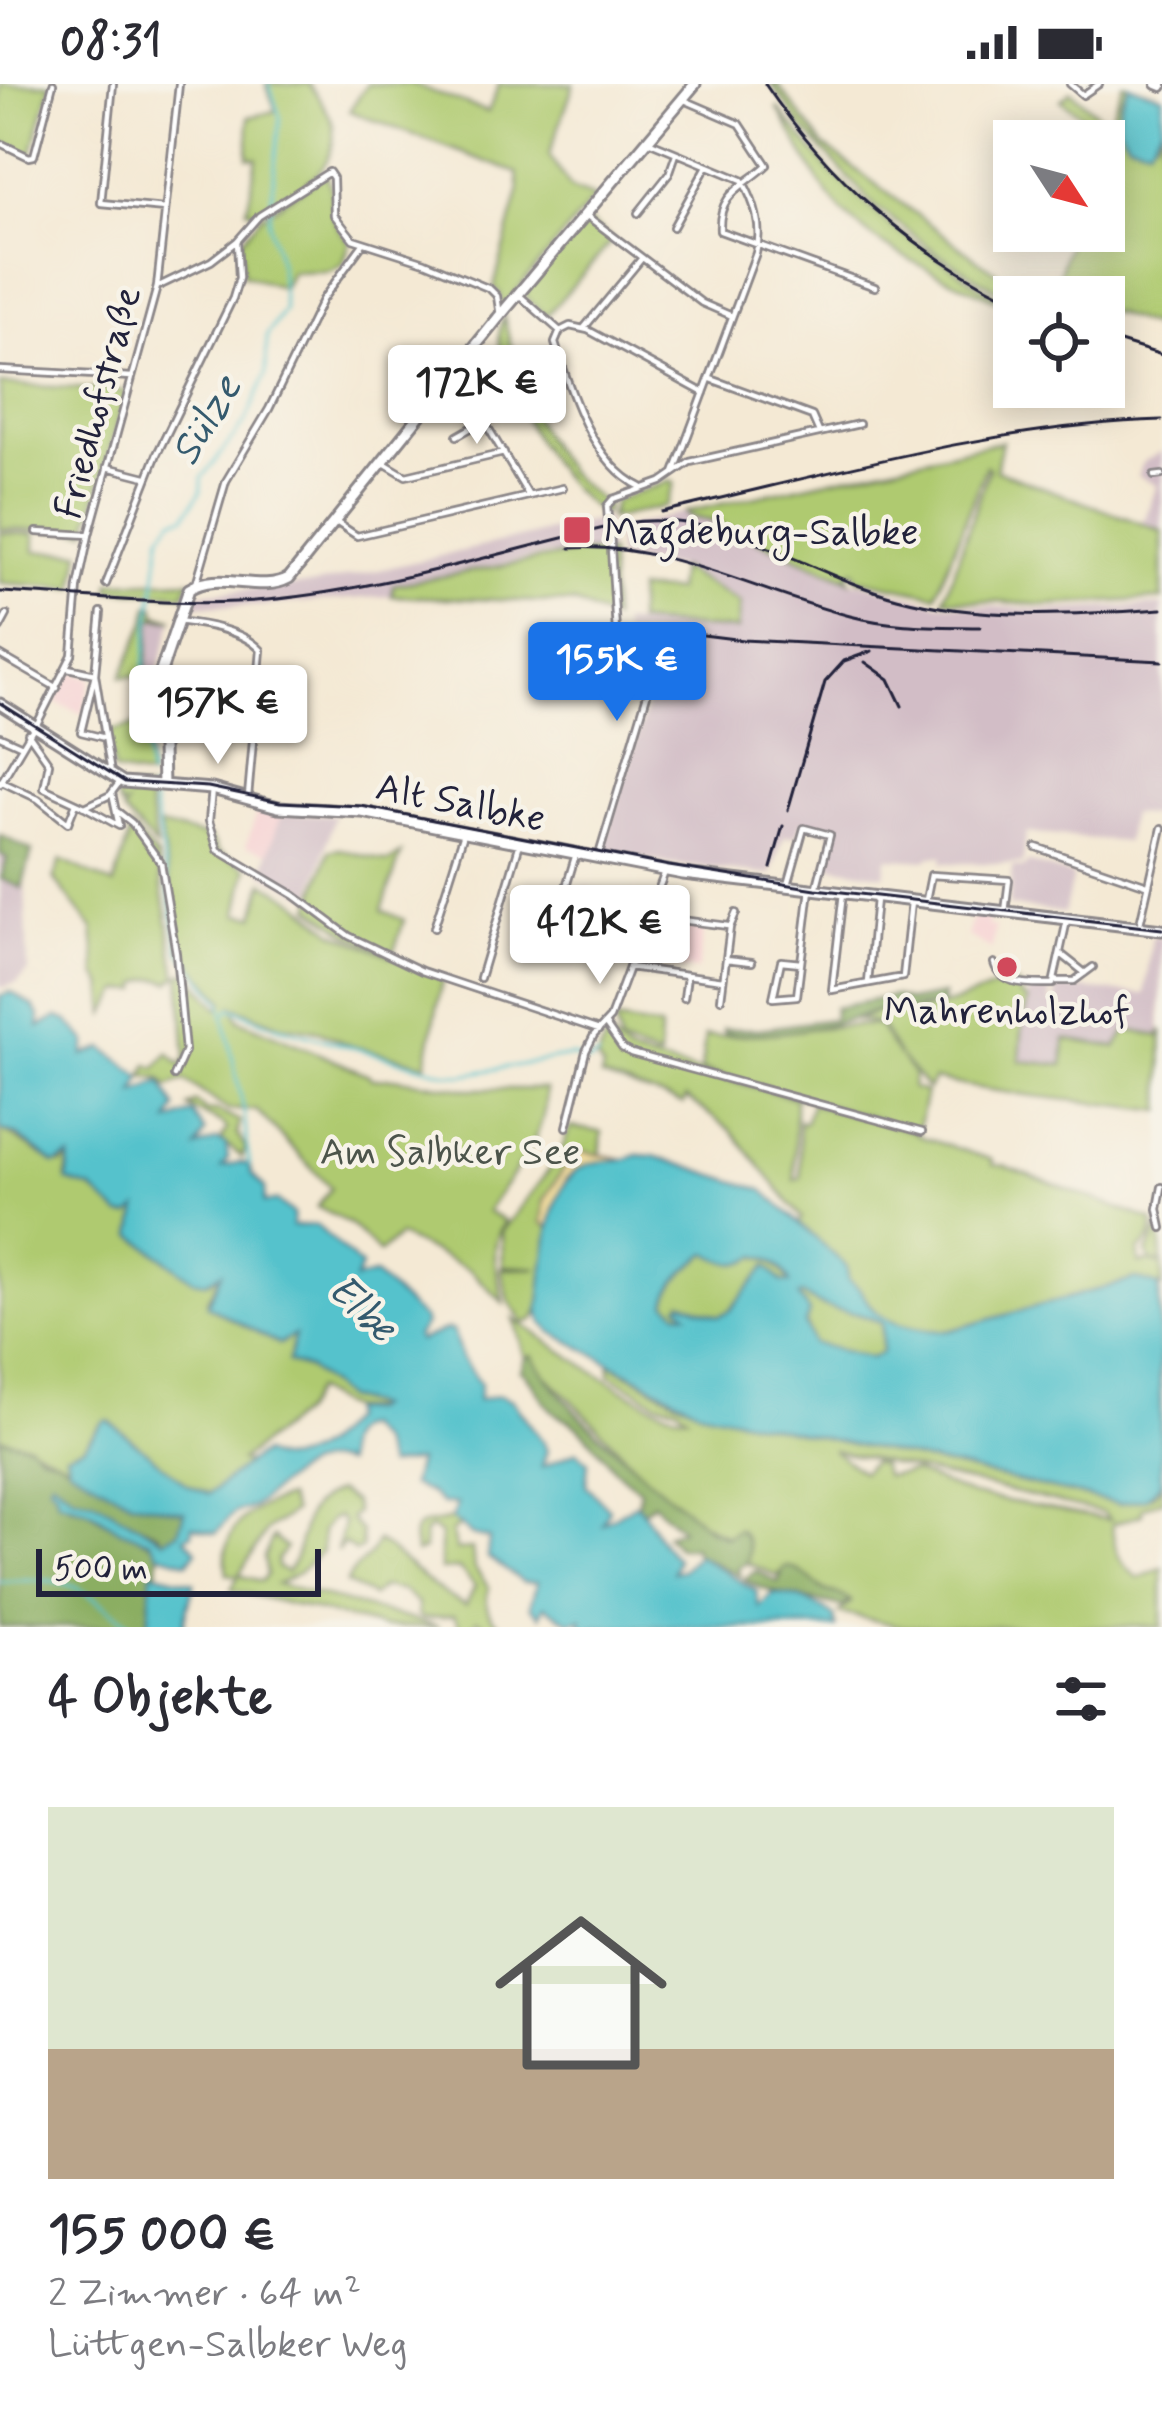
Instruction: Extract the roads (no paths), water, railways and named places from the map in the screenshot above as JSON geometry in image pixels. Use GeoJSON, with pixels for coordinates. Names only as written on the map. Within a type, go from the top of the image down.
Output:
{"type":"FeatureCollection","features":[{"type":"Feature","properties":{"kind":"main road"},"geometry":{"type":"LineString","coordinates":[[163,785],[159,680],[186,594],[196,584],[284,581],[695,84]]}},
{"type":"Feature","properties":{"kind":"main road","name":"Alt Salbke"},"geometry":{"type":"LineString","coordinates":[[0,704],[116,780],[212,789],[274,807],[362,812],[665,872],[1162,930]]}},
{"type":"Feature","properties":{"kind":"street"},"geometry":{"type":"LineString","coordinates":[[0,143],[27,157],[35,154],[53,84]]}},
{"type":"Feature","properties":{"kind":"street"},"geometry":{"type":"LineString","coordinates":[[113,84],[100,202],[165,209]]}},
{"type":"Feature","properties":{"kind":"street","name":"Friedhofstraße"},"geometry":{"type":"LineString","coordinates":[[0,782],[68,668],[89,535],[157,286],[179,84]]}},
{"type":"Feature","properties":{"kind":"street"},"geometry":{"type":"LineString","coordinates":[[1070,84],[1080,95],[1099,84]]}},
{"type":"Feature","properties":{"kind":"street"},"geometry":{"type":"LineString","coordinates":[[682,99],[746,130],[767,166],[729,195],[719,230],[875,287]]}},
{"type":"Feature","properties":{"kind":"street"},"geometry":{"type":"LineString","coordinates":[[648,142],[744,182],[757,212],[758,244],[674,473]]}},
{"type":"Feature","properties":{"kind":"street"},"geometry":{"type":"LineString","coordinates":[[638,213],[670,173],[676,154]]}},
{"type":"Feature","properties":{"kind":"street"},"geometry":{"type":"LineString","coordinates":[[673,226],[706,166]]}},
{"type":"Feature","properties":{"kind":"street"},"geometry":{"type":"LineString","coordinates":[[157,286],[212,261],[266,211],[326,172],[333,178],[336,219],[349,236],[490,289],[497,296],[500,316]]}},
{"type":"Feature","properties":{"kind":"street"},"geometry":{"type":"LineString","coordinates":[[594,208],[642,258],[707,307],[732,316]]}},
{"type":"Feature","properties":{"kind":"street"},"geometry":{"type":"LineString","coordinates":[[106,584],[146,477],[233,298],[239,276],[237,241]]}},
{"type":"Feature","properties":{"kind":"street"},"geometry":{"type":"LineString","coordinates":[[196,584],[224,485],[269,410],[322,300],[363,244]]}},
{"type":"Feature","properties":{"kind":"street"},"geometry":{"type":"LineString","coordinates":[[583,328],[642,258]]}},
{"type":"Feature","properties":{"kind":"street"},"geometry":{"type":"LineString","coordinates":[[519,295],[560,331]]}},
{"type":"Feature","properties":{"kind":"street"},"geometry":{"type":"LineString","coordinates":[[643,488],[629,480],[590,435],[554,340],[571,326],[583,328],[704,393]]}},
{"type":"Feature","properties":{"kind":"street"},"geometry":{"type":"LineString","coordinates":[[0,370],[132,377]]}},
{"type":"Feature","properties":{"kind":"street"},"geometry":{"type":"LineString","coordinates":[[455,374],[529,496]]}},
{"type":"Feature","properties":{"kind":"street"},"geometry":{"type":"LineString","coordinates":[[710,379],[812,416],[819,432]]}},
{"type":"Feature","properties":{"kind":"street"},"geometry":{"type":"LineString","coordinates":[[457,436],[485,420]]}},
{"type":"Feature","properties":{"kind":"street"},"geometry":{"type":"LineString","coordinates":[[598,858],[660,650],[653,640],[616,632],[610,501],[693,461],[859,424]]}},
{"type":"Feature","properties":{"kind":"street"},"geometry":{"type":"LineString","coordinates":[[384,463],[406,476],[504,453]]}},
{"type":"Feature","properties":{"kind":"street"},"geometry":{"type":"LineString","coordinates":[[107,467],[146,477]]}},
{"type":"Feature","properties":{"kind":"street"},"geometry":{"type":"LineString","coordinates":[[628,493],[629,480]]}},
{"type":"Feature","properties":{"kind":"street"},"geometry":{"type":"LineString","coordinates":[[336,522],[357,536],[563,488]]}},
{"type":"Feature","properties":{"kind":"street"},"geometry":{"type":"LineString","coordinates":[[37,532],[89,535]]}},
{"type":"Feature","properties":{"kind":"street"},"geometry":{"type":"LineString","coordinates":[[101,612],[95,674],[81,732],[105,738]]}},
{"type":"Feature","properties":{"kind":"street"},"geometry":{"type":"LineString","coordinates":[[0,628],[7,615]]}},
{"type":"Feature","properties":{"kind":"street"},"geometry":{"type":"LineString","coordinates":[[177,621],[215,628],[254,642],[261,650],[248,797]]}},
{"type":"Feature","properties":{"kind":"street"},"geometry":{"type":"LineString","coordinates":[[0,655],[57,688]]}},
{"type":"Feature","properties":{"kind":"street"},"geometry":{"type":"LineString","coordinates":[[68,668],[95,674]]}},
{"type":"Feature","properties":{"kind":"street"},"geometry":{"type":"LineString","coordinates":[[44,788],[119,826],[112,793],[116,780],[95,674]]}},
{"type":"Feature","properties":{"kind":"street"},"geometry":{"type":"LineString","coordinates":[[159,680],[226,687],[219,725],[160,722]]}},
{"type":"Feature","properties":{"kind":"street"},"geometry":{"type":"LineString","coordinates":[[33,728],[49,763],[38,799]]}},
{"type":"Feature","properties":{"kind":"street"},"geometry":{"type":"LineString","coordinates":[[0,736],[20,745]]}},
{"type":"Feature","properties":{"kind":"street"},"geometry":{"type":"LineString","coordinates":[[0,782],[38,799],[68,823],[76,803]]}},
{"type":"Feature","properties":{"kind":"street"},"geometry":{"type":"LineString","coordinates":[[212,789],[209,821],[218,850],[349,936],[422,971],[602,1027],[631,1053],[922,1132]]}},
{"type":"Feature","properties":{"kind":"street"},"geometry":{"type":"LineString","coordinates":[[85,808],[112,793]]}},
{"type":"Feature","properties":{"kind":"street"},"geometry":{"type":"LineString","coordinates":[[118,812],[132,823],[161,863],[185,1051],[174,1076]]}},
{"type":"Feature","properties":{"kind":"street"},"geometry":{"type":"LineString","coordinates":[[788,885],[804,828],[830,835],[813,889],[797,996],[773,998],[781,961],[801,963]]}},
{"type":"Feature","properties":{"kind":"street"},"geometry":{"type":"LineString","coordinates":[[1139,928],[1162,828]]}},
{"type":"Feature","properties":{"kind":"street"},"geometry":{"type":"LineString","coordinates":[[434,928],[464,833]]}},
{"type":"Feature","properties":{"kind":"street"},"geometry":{"type":"LineString","coordinates":[[479,977],[520,843]]}},
{"type":"Feature","properties":{"kind":"street"},"geometry":{"type":"LineString","coordinates":[[1036,847],[1147,885]]}},
{"type":"Feature","properties":{"kind":"street","name":"Alt Salbke"},"geometry":{"type":"LineString","coordinates":[[545,956],[576,854]]}},
{"type":"Feature","properties":{"kind":"street"},"geometry":{"type":"LineString","coordinates":[[1150,871],[1162,874]]}},
{"type":"Feature","properties":{"kind":"street"},"geometry":{"type":"LineString","coordinates":[[567,1127],[583,1061],[629,967],[665,872]]}},
{"type":"Feature","properties":{"kind":"street"},"geometry":{"type":"LineString","coordinates":[[926,900],[931,875],[1009,880],[1005,912]]}},
{"type":"Feature","properties":{"kind":"street"},"geometry":{"type":"LineString","coordinates":[[656,917],[660,885]]}},
{"type":"Feature","properties":{"kind":"street"},"geometry":{"type":"LineString","coordinates":[[843,892],[832,990],[903,977],[911,898]]}},
{"type":"Feature","properties":{"kind":"street"},"geometry":{"type":"LineString","coordinates":[[868,983],[877,895]]}},
{"type":"Feature","properties":{"kind":"street"},"geometry":{"type":"LineString","coordinates":[[721,999],[736,913]]}},
{"type":"Feature","properties":{"kind":"street"},"geometry":{"type":"LineString","coordinates":[[645,923],[656,917],[730,927]]}},
{"type":"Feature","properties":{"kind":"street"},"geometry":{"type":"LineString","coordinates":[[994,963],[1005,979],[1053,984],[1067,920]]}},
{"type":"Feature","properties":{"kind":"street"},"geometry":{"type":"LineString","coordinates":[[1061,955],[1085,973]]}},
{"type":"Feature","properties":{"kind":"street"},"geometry":{"type":"LineString","coordinates":[[726,959],[752,962]]}},
{"type":"Feature","properties":{"kind":"street"},"geometry":{"type":"LineString","coordinates":[[629,967],[723,980]]}},
{"type":"Feature","properties":{"kind":"street"},"geometry":{"type":"LineString","coordinates":[[1054,980],[1070,982],[1093,967]]}},
{"type":"Feature","properties":{"kind":"street"},"geometry":{"type":"LineString","coordinates":[[684,998],[687,976]]}},
{"type":"Feature","properties":{"kind":"street"},"geometry":{"type":"LineString","coordinates":[[1162,1187],[1158,1209],[1162,1228]]}},
{"type":"Feature","properties":{"kind":"water"},"geometry":{"type":"Polygon","coordinates":[[[1129,85],[1162,95],[1162,125],[1149,146],[1128,141],[1125,120],[1118,120],[1129,85]]]}},
{"type":"Feature","properties":{"kind":"water","name":"Elbe"},"geometry":{"type":"Polygon","coordinates":[[[11,992],[33,1006],[40,1017],[39,1027],[58,1017],[68,1021],[87,1042],[84,1055],[104,1048],[142,1077],[135,1093],[161,1082],[176,1108],[169,1122],[193,1113],[205,1132],[197,1148],[217,1140],[226,1144],[228,1158],[222,1167],[249,1165],[265,1188],[264,1203],[277,1201],[293,1214],[292,1226],[316,1225],[361,1267],[355,1280],[374,1275],[423,1319],[425,1324],[416,1337],[419,1341],[447,1329],[453,1331],[461,1357],[480,1384],[478,1400],[500,1395],[512,1400],[544,1443],[542,1467],[577,1451],[588,1462],[586,1485],[609,1509],[603,1523],[636,1503],[677,1559],[673,1572],[697,1555],[756,1591],[759,1607],[773,1594],[797,1598],[834,1616],[836,1627],[582,1627],[582,1619],[570,1622],[544,1606],[540,1616],[530,1606],[537,1582],[523,1582],[487,1557],[489,1539],[472,1535],[451,1519],[457,1504],[442,1504],[411,1485],[417,1461],[387,1466],[378,1442],[363,1427],[347,1438],[344,1464],[331,1461],[307,1467],[252,1507],[233,1514],[216,1533],[192,1526],[185,1538],[197,1550],[188,1562],[159,1554],[150,1541],[120,1530],[90,1510],[58,1500],[51,1479],[74,1496],[93,1499],[164,1540],[178,1532],[184,1512],[131,1501],[69,1467],[66,1454],[84,1446],[104,1421],[186,1484],[209,1494],[255,1457],[287,1459],[311,1453],[340,1429],[348,1410],[375,1407],[344,1398],[309,1369],[288,1362],[295,1335],[279,1344],[207,1305],[221,1273],[206,1282],[193,1280],[133,1235],[138,1209],[121,1216],[92,1189],[67,1181],[70,1157],[55,1164],[17,1135],[0,1130],[0,996],[11,992]]]}},
{"type":"Feature","properties":{"kind":"water"},"geometry":{"type":"Polygon","coordinates":[[[654,1156],[763,1190],[847,1267],[848,1280],[873,1309],[908,1327],[948,1331],[1136,1279],[1159,1286],[1161,1483],[1146,1498],[1119,1504],[700,1410],[552,1332],[539,1311],[549,1232],[561,1192],[582,1167],[654,1156]],[[708,1253],[673,1287],[667,1302],[678,1312],[687,1313],[679,1305],[684,1302],[719,1316],[730,1310],[767,1266],[782,1282],[790,1283],[767,1259],[756,1256],[732,1263],[708,1253]],[[798,1296],[809,1312],[805,1324],[812,1343],[871,1358],[882,1352],[882,1323],[798,1296]]]}},
{"type":"Feature","properties":{"kind":"water"},"geometry":{"type":"Polygon","coordinates":[[[152,1572],[194,1582],[183,1627],[148,1627],[152,1572]]]}},
{"type":"Feature","properties":{"kind":"waterway","name":"Sülze"},"geometry":{"type":"LineString","coordinates":[[149,778],[141,688],[162,533],[173,519],[185,516],[201,491],[202,478],[246,421],[266,374],[267,335],[284,311],[280,266],[269,223],[280,117],[269,84]]}},
{"type":"Feature","properties":{"kind":"waterway","name":"Sülze"},"geometry":{"type":"LineString","coordinates":[[151,791],[180,951],[221,1002],[244,1112],[249,1165]]}},
{"type":"Feature","properties":{"kind":"waterway"},"geometry":{"type":"LineString","coordinates":[[227,1012],[232,1008],[277,1027],[462,1075],[571,1056],[589,1062],[598,1057]]}},
{"type":"Feature","properties":{"kind":"waterway"},"geometry":{"type":"LineString","coordinates":[[0,1582],[43,1580],[73,1586],[134,1627]]}},
{"type":"Feature","properties":{"kind":"tram line"},"geometry":{"type":"LineString","coordinates":[[0,703],[125,782],[208,787],[280,802],[361,806],[669,866],[816,889],[1162,929]]}},
{"type":"Feature","properties":{"kind":"railway"},"geometry":{"type":"LineString","coordinates":[[765,84],[816,150],[875,209],[941,260],[993,290]]}},
{"type":"Feature","properties":{"kind":"railway"},"geometry":{"type":"LineString","coordinates":[[1125,344],[1162,355]]}},
{"type":"Feature","properties":{"kind":"railway"},"geometry":{"type":"LineString","coordinates":[[661,512],[973,442],[1036,431],[1162,420]]}},
{"type":"Feature","properties":{"kind":"railway"},"geometry":{"type":"LineString","coordinates":[[0,592],[167,602],[267,600],[358,587],[626,523],[662,521],[731,534],[863,587],[929,605],[1029,614],[1162,609]]}},
{"type":"Feature","properties":{"kind":"railway"},"geometry":{"type":"LineString","coordinates":[[570,548],[606,548],[677,561],[866,620],[980,627]]}},
{"type":"Feature","properties":{"kind":"railway"},"geometry":{"type":"LineString","coordinates":[[627,629],[696,632]]}},
{"type":"Feature","properties":{"kind":"railway"},"geometry":{"type":"LineString","coordinates":[[679,632],[743,640],[1162,661]]}},
{"type":"Feature","properties":{"kind":"railway"},"geometry":{"type":"LineString","coordinates":[[788,810],[825,682],[844,661],[872,651]]}},
{"type":"Feature","properties":{"kind":"railway"},"geometry":{"type":"LineString","coordinates":[[865,662],[889,679],[902,706]]}},
{"type":"Feature","properties":{"kind":"railway"},"geometry":{"type":"LineString","coordinates":[[771,868],[783,826]]}},
{"type":"Feature","properties":{"kind":"place","name":"Magdeburg-Salbke"},"geometry":{"type":"Point","coordinates":[577,530]}},
{"type":"Feature","properties":{"kind":"place","name":"Mahrenholzhof"},"geometry":{"type":"Point","coordinates":[1007,967]}},
{"type":"Feature","properties":{"kind":"park label","name":"Am Salbker See"},"geometry":{"type":"Point","coordinates":[450,1150]}}]}
